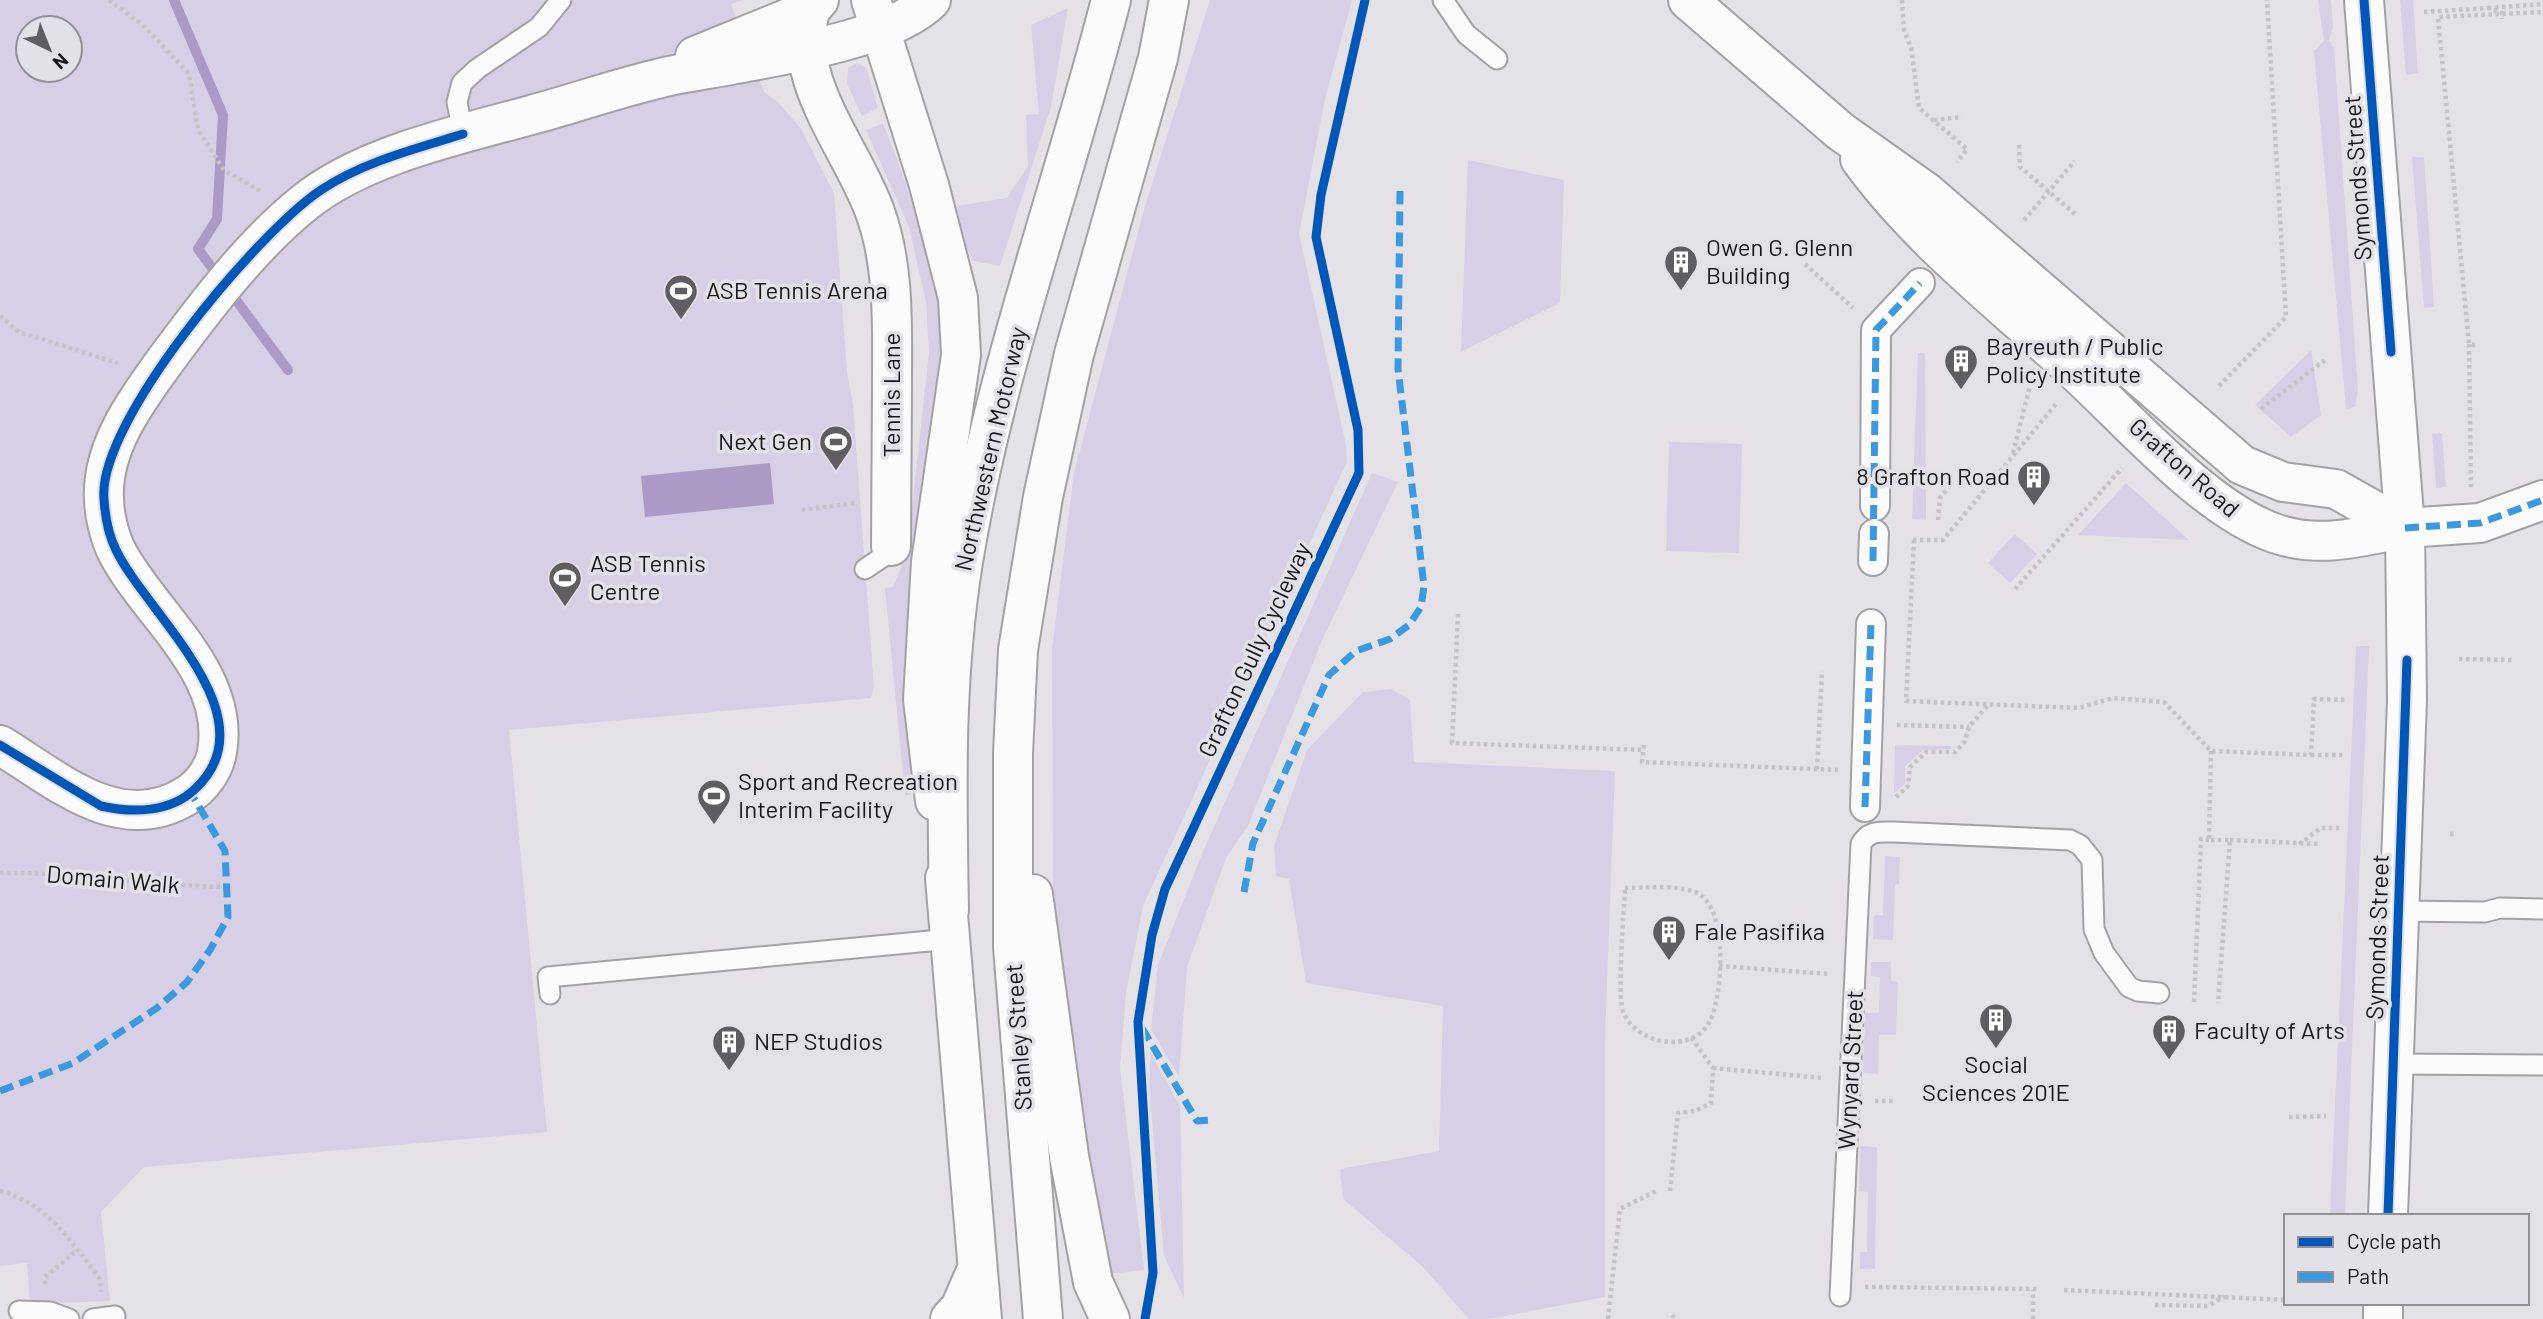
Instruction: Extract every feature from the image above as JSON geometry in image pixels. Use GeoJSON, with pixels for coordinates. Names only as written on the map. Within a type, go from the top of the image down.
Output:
{"type":"FeatureCollection","features":[{"type":"Feature","properties":{"kind":"main road"},"geometry":{"type":"LineString","coordinates":[[0,745],[101,806],[123,811],[151,810],[183,799],[202,783],[215,762],[219,737],[217,717],[209,689],[194,661],[116,550],[103,497],[108,466],[124,424],[165,361],[243,265],[303,203],[330,185],[402,153],[656,79],[805,51],[875,14],[917,13],[931,0]]}},
{"type":"Feature","properties":{"kind":"main road","name":"Northwestern Motorway"},"geometry":{"type":"LineString","coordinates":[[950,924],[946,730],[963,562],[981,470],[1012,349],[1079,122],[1111,0]]}},
{"type":"Feature","properties":{"kind":"main road"},"geometry":{"type":"LineString","coordinates":[[1158,58],[1169,0]]}},
{"type":"Feature","properties":{"kind":"main road"},"geometry":{"type":"LineString","coordinates":[[1110,1319],[1093,1282],[1069,1156],[1013,753],[1018,649],[1043,497],[1073,354],[1158,58],[1180,0]]}},
{"type":"Feature","properties":{"kind":"main road","name":"Grafton Road"},"geometry":{"type":"LineString","coordinates":[[1688,0],[1840,131],[1935,199],[2242,465],[2283,482],[2336,489],[2404,528]]}},
{"type":"Feature","properties":{"kind":"main road","name":"Symonds Street"},"geometry":{"type":"LineString","coordinates":[[2364,0],[2404,528],[2407,700],[2397,911],[2388,1214]]}},
{"type":"Feature","properties":{"kind":"main road"},"geometry":{"type":"LineString","coordinates":[[656,79],[699,54],[815,4]]}},
{"type":"Feature","properties":{"kind":"main road","name":"Tennis Lane"},"geometry":{"type":"LineString","coordinates":[[815,4],[805,36],[805,51],[830,122],[875,212],[886,258],[892,315],[878,557]]}},
{"type":"Feature","properties":{"kind":"main road"},"geometry":{"type":"LineString","coordinates":[[875,14],[932,198],[958,298],[961,355],[931,562],[922,699],[950,924],[982,1319]]}},
{"type":"Feature","properties":{"kind":"main road"},"geometry":{"type":"LineString","coordinates":[[771,25],[797,38],[805,51]]}},
{"type":"Feature","properties":{"kind":"main road","name":"Grafton Road"},"geometry":{"type":"LineString","coordinates":[[1840,131],[1886,195],[1946,255],[2184,473],[2248,522],[2276,534],[2305,541],[2338,541],[2404,528]]}},
{"type":"Feature","properties":{"kind":"main road"},"geometry":{"type":"LineString","coordinates":[[2404,528],[2480,523],[2543,500]]}},
{"type":"Feature","properties":{"kind":"main road","name":"Stanley Street"},"geometry":{"type":"LineString","coordinates":[[1013,753],[1013,947],[1043,1319]]}},
{"type":"Feature","properties":{"kind":"main road"},"geometry":{"type":"LineString","coordinates":[[950,1319],[960,1308],[977,1269]]}},
{"type":"Feature","properties":{"kind":"street"},"geometry":{"type":"LineString","coordinates":[[1875,506],[1877,330],[1920,283]]}},
{"type":"Feature","properties":{"kind":"street"},"geometry":{"type":"LineString","coordinates":[[1871,624],[1867,772],[1878,804]]}},
{"type":"Feature","properties":{"kind":"lane"},"geometry":{"type":"LineString","coordinates":[[463,134],[457,102],[462,83],[477,69],[539,27],[562,0]]}},
{"type":"Feature","properties":{"kind":"lane"},"geometry":{"type":"LineString","coordinates":[[1443,0],[1466,34],[1497,59]]}},
{"type":"Feature","properties":{"kind":"lane","name":"Wynyard Street"},"geometry":{"type":"LineString","coordinates":[[1840,1292],[1861,844],[1866,837],[1875,832],[2070,840],[2080,845],[2092,860],[2095,929],[2104,953],[2129,987],[2138,991],[2159,993]]}},
{"type":"Feature","properties":{"kind":"lane"},"geometry":{"type":"LineString","coordinates":[[2397,911],[2485,912],[2500,908],[2543,909]]}},
{"type":"Feature","properties":{"kind":"lane"},"geometry":{"type":"LineString","coordinates":[[550,994],[548,977],[950,924]]}},
{"type":"Feature","properties":{"kind":"lane"},"geometry":{"type":"LineString","coordinates":[[2393,1064],[2543,1065]]}},
{"type":"Feature","properties":{"kind":"lane"},"geometry":{"type":"LineString","coordinates":[[19,1311],[44,1311],[69,1319]]}},
{"type":"Feature","properties":{"kind":"lane"},"geometry":{"type":"LineString","coordinates":[[93,1319],[114,1315]]}},
{"type":"Feature","properties":{"kind":"path"},"geometry":{"type":"LineString","coordinates":[[109,0],[144,26],[189,74],[198,130],[224,170],[272,197]]}},
{"type":"Feature","properties":{"kind":"path"},"geometry":{"type":"LineString","coordinates":[[1902,0],[1904,30],[1911,47],[1919,108],[1967,149],[1957,162]]}},
{"type":"Feature","properties":{"kind":"path"},"geometry":{"type":"LineString","coordinates":[[2219,386],[2286,317],[2267,0]]}},
{"type":"Feature","properties":{"kind":"path"},"geometry":{"type":"LineString","coordinates":[[2424,12],[2543,4]]}},
{"type":"Feature","properties":{"kind":"path"},"geometry":{"type":"LineString","coordinates":[[2487,8],[2502,16]]}},
{"type":"Feature","properties":{"kind":"path"},"geometry":{"type":"LineString","coordinates":[[2471,488],[2472,344],[2438,16],[2502,16],[2543,12]]}},
{"type":"Feature","properties":{"kind":"path"},"geometry":{"type":"LineString","coordinates":[[1933,120],[1962,117]]}},
{"type":"Feature","properties":{"kind":"path"},"geometry":{"type":"LineString","coordinates":[[2019,145],[2020,167],[2075,214]]}},
{"type":"Feature","properties":{"kind":"path"},"geometry":{"type":"LineString","coordinates":[[2024,220],[2076,161]]}},
{"type":"Feature","properties":{"kind":"path"},"geometry":{"type":"LineString","coordinates":[[1805,264],[1877,330]]}},
{"type":"Feature","properties":{"kind":"path"},"geometry":{"type":"LineString","coordinates":[[0,316],[19,332],[165,361]]}},
{"type":"Feature","properties":{"kind":"path"},"geometry":{"type":"LineString","coordinates":[[2261,409],[2325,360]]}},
{"type":"Feature","properties":{"kind":"path"},"geometry":{"type":"LineString","coordinates":[[2012,456],[2030,386]]}},
{"type":"Feature","properties":{"kind":"path"},"geometry":{"type":"LineString","coordinates":[[1873,545],[1943,540],[2058,403]]}},
{"type":"Feature","properties":{"kind":"path"},"geometry":{"type":"LineString","coordinates":[[2015,589],[2127,462]]}},
{"type":"Feature","properties":{"kind":"path"},"geometry":{"type":"LineString","coordinates":[[1938,520],[1940,498],[1951,484]]}},
{"type":"Feature","properties":{"kind":"path"},"geometry":{"type":"LineString","coordinates":[[802,510],[865,502]]}},
{"type":"Feature","properties":{"kind":"path"},"geometry":{"type":"LineString","coordinates":[[1914,540],[1906,701],[2078,708],[2113,698],[2164,702],[2211,751],[2344,755]]}},
{"type":"Feature","properties":{"kind":"path"},"geometry":{"type":"LineString","coordinates":[[1458,614],[1452,743],[1644,748],[1642,762],[1867,772]]}},
{"type":"Feature","properties":{"kind":"path"},"geometry":{"type":"LineString","coordinates":[[2459,659],[2513,660]]}},
{"type":"Feature","properties":{"kind":"path"},"geometry":{"type":"LineString","coordinates":[[1817,769],[1822,671]]}},
{"type":"Feature","properties":{"kind":"path"},"geometry":{"type":"LineString","coordinates":[[2311,755],[2314,699],[2346,700]]}},
{"type":"Feature","properties":{"kind":"path"},"geometry":{"type":"LineString","coordinates":[[1878,804],[1908,786],[1910,767],[1926,752],[1955,752],[1964,744],[1969,727],[1989,704]]}},
{"type":"Feature","properties":{"kind":"path"},"geometry":{"type":"LineString","coordinates":[[1896,725],[1969,727]]}},
{"type":"Feature","properties":{"kind":"path"},"geometry":{"type":"LineString","coordinates":[[2208,840],[2211,751]]}},
{"type":"Feature","properties":{"kind":"path"},"geometry":{"type":"LineString","coordinates":[[2299,844],[2321,828],[2340,828]]}},
{"type":"Feature","properties":{"kind":"path"},"geometry":{"type":"LineString","coordinates":[[2194,1002],[2201,839],[2321,844]]}},
{"type":"Feature","properties":{"kind":"path"},"geometry":{"type":"LineString","coordinates":[[2218,1003],[2230,840]]}},
{"type":"Feature","properties":{"kind":"path"},"geometry":{"type":"LineString","coordinates":[[1625,888],[1667,888],[1699,894],[1716,912],[1720,936],[1719,966],[1710,1021],[1698,1035],[1670,1042],[1653,1041],[1635,1031],[1623,1010],[1625,888]]}},
{"type":"Feature","properties":{"kind":"path"},"geometry":{"type":"LineString","coordinates":[[1719,966],[1830,974]]}},
{"type":"Feature","properties":{"kind":"path"},"geometry":{"type":"LineString","coordinates":[[1670,1191],[1678,1113],[1695,1111],[1711,1102],[1713,1068],[1691,1037]]}},
{"type":"Feature","properties":{"kind":"path"},"geometry":{"type":"LineString","coordinates":[[1713,1068],[1850,1079]]}},
{"type":"Feature","properties":{"kind":"path"},"geometry":{"type":"LineString","coordinates":[[1878,1101],[1895,1101]]}},
{"type":"Feature","properties":{"kind":"path"},"geometry":{"type":"LineString","coordinates":[[2289,1117],[2326,1116]]}},
{"type":"Feature","properties":{"kind":"path"},"geometry":{"type":"LineString","coordinates":[[1608,1319],[1620,1209],[1658,1190]]}},
{"type":"Feature","properties":{"kind":"path"},"geometry":{"type":"LineString","coordinates":[[0,1191],[19,1196],[41,1209],[100,1279],[101,1294]]}},
{"type":"Feature","properties":{"kind":"path"},"geometry":{"type":"LineString","coordinates":[[44,1296],[46,1277],[77,1251]]}},
{"type":"Feature","properties":{"kind":"path"},"geometry":{"type":"LineString","coordinates":[[1840,1292],[2036,1289],[2033,1319]]}},
{"type":"Feature","properties":{"kind":"path"},"geometry":{"type":"LineString","coordinates":[[2064,1290],[2284,1300]]}},
{"type":"Feature","properties":{"kind":"path"},"geometry":{"type":"LineString","coordinates":[[2155,1305],[2208,1306],[2225,1296]]}},
{"type":"Feature","properties":{"kind":"shaded area"},"geometry":{"type":"Polygon","coordinates":[[[0,0],[743,0],[731,4],[764,92],[779,103],[801,129],[834,193],[874,687],[871,698],[509,730],[547,1132],[144,1167],[101,1212],[110,1301],[30,1304],[27,1263],[0,1266],[0,0]]]}},
{"type":"Feature","properties":{"kind":"shaded area"},"geometry":{"type":"Polygon","coordinates":[[[1210,0],[1352,0],[1325,99],[1299,234],[1346,445],[1347,462],[1143,906],[1126,993],[1120,1068],[1144,1270],[1109,1274],[1101,1241],[1053,896],[1052,650],[1074,473],[1145,206],[1210,0]]]}},
{"type":"Feature","properties":{"kind":"shaded area"},"geometry":{"type":"Polygon","coordinates":[[[2318,0],[2331,0],[2333,27],[2329,40],[2334,48],[2358,391],[2355,407],[2346,409],[2314,51],[2324,41],[2318,0]]]}},
{"type":"Feature","properties":{"kind":"shaded area"},"geometry":{"type":"Polygon","coordinates":[[[2400,0],[2413,0],[2418,73],[2406,75],[2400,0]]]}},
{"type":"Feature","properties":{"kind":"shaded area"},"geometry":{"type":"Polygon","coordinates":[[[1068,8],[1051,107],[1000,266],[973,261],[964,243],[957,206],[1007,198],[1028,166],[1026,115],[1039,114],[1031,25],[1068,8]]]}},
{"type":"Feature","properties":{"kind":"shaded area"},"geometry":{"type":"Polygon","coordinates":[[[857,63],[866,68],[878,108],[862,116],[847,84],[848,68],[857,63]]]}},
{"type":"Feature","properties":{"kind":"shaded area"},"geometry":{"type":"Polygon","coordinates":[[[883,123],[920,226],[943,334],[922,791],[905,796],[885,588],[893,587],[907,553],[929,353],[926,302],[909,227],[866,130],[883,123]]]}},
{"type":"Feature","properties":{"kind":"shaded area"},"geometry":{"type":"Polygon","coordinates":[[[2412,157],[2424,157],[2434,307],[2424,308],[2412,157]]]}},
{"type":"Feature","properties":{"kind":"shaded area"},"geometry":{"type":"Polygon","coordinates":[[[1468,160],[1564,180],[1560,303],[1461,352],[1468,160]]]}},
{"type":"Feature","properties":{"kind":"shaded area"},"geometry":{"type":"Polygon","coordinates":[[[2311,350],[2321,415],[2291,437],[2255,405],[2311,350]]]}},
{"type":"Feature","properties":{"kind":"shaded area"},"geometry":{"type":"Polygon","coordinates":[[[1918,353],[1925,353],[1926,520],[1912,519],[1918,353]]]}},
{"type":"Feature","properties":{"kind":"shaded area"},"geometry":{"type":"Polygon","coordinates":[[[2442,433],[2446,487],[2436,488],[2432,434],[2442,433]]]}},
{"type":"Feature","properties":{"kind":"shaded area"},"geometry":{"type":"Polygon","coordinates":[[[1669,442],[1742,444],[1739,553],[1666,551],[1669,442]]]}},
{"type":"Feature","properties":{"kind":"shaded area"},"geometry":{"type":"Polygon","coordinates":[[[770,463],[774,504],[645,517],[641,476],[770,463]]]}},
{"type":"Feature","properties":{"kind":"shaded area"},"geometry":{"type":"Polygon","coordinates":[[[1372,473],[1398,482],[1323,638],[1248,826],[1226,858],[1187,967],[1179,1077],[1151,1029],[1158,965],[1201,856],[1372,473]]]}},
{"type":"Feature","properties":{"kind":"shaded area"},"geometry":{"type":"Polygon","coordinates":[[[2126,483],[2189,540],[2078,535],[2126,483]]]}},
{"type":"Feature","properties":{"kind":"shaded area"},"geometry":{"type":"Polygon","coordinates":[[[2015,534],[2037,554],[2010,583],[1988,563],[2015,534]]]}},
{"type":"Feature","properties":{"kind":"shaded area"},"geometry":{"type":"Polygon","coordinates":[[[2356,646],[2369,646],[2345,1214],[2330,1214],[2356,646]]]}},
{"type":"Feature","properties":{"kind":"shaded area"},"geometry":{"type":"Polygon","coordinates":[[[1391,689],[1410,700],[1414,762],[1615,771],[1605,1037],[1605,1297],[1489,1319],[1469,1319],[1422,1266],[1343,1199],[1340,1169],[1439,1151],[1443,1006],[1306,983],[1289,879],[1276,876],[1274,846],[1307,750],[1363,692],[1391,689]]]}},
{"type":"Feature","properties":{"kind":"shaded area"},"geometry":{"type":"Polygon","coordinates":[[[1895,745],[1951,746],[1951,749],[1923,750],[1905,766],[1905,784],[1894,793],[1895,745]]]}},
{"type":"Feature","properties":{"kind":"shaded area"},"geometry":{"type":"Polygon","coordinates":[[[1885,856],[1900,857],[1899,884],[1895,885],[1893,940],[1873,939],[1874,915],[1883,915],[1885,856]]]}},
{"type":"Feature","properties":{"kind":"shaded area"},"geometry":{"type":"Polygon","coordinates":[[[1871,962],[1891,962],[1891,981],[1898,982],[1896,1035],[1879,1035],[1878,1074],[1863,1073],[1865,1013],[1879,1013],[1880,977],[1871,976],[1871,962]]]}},
{"type":"Feature","properties":{"kind":"shaded area"},"geometry":{"type":"Polygon","coordinates":[[[1151,1054],[1180,1106],[1184,1298],[1164,1256],[1149,1086],[1151,1054]]]}},
{"type":"Feature","properties":{"kind":"shaded area"},"geometry":{"type":"Polygon","coordinates":[[[1860,1146],[1877,1147],[1875,1269],[1860,1269],[1860,1252],[1867,1252],[1868,1192],[1859,1191],[1860,1146]]]}},
{"type":"Feature","properties":{"kind":"waterway"},"geometry":{"type":"LineString","coordinates":[[174,0],[223,115],[217,219],[198,249],[288,370]]}},
{"type":"Feature","properties":{"kind":"marked path"},"geometry":{"type":"LineString","coordinates":[[1244,892],[1253,843],[1329,675],[1356,651],[1390,639],[1409,625],[1421,607],[1424,586],[1398,369],[1400,191]]}},
{"type":"Feature","properties":{"kind":"marked path"},"geometry":{"type":"LineString","coordinates":[[1873,561],[1876,330],[1920,283]]}},
{"type":"Feature","properties":{"kind":"marked path"},"geometry":{"type":"LineString","coordinates":[[2405,528],[2480,523],[2543,500]]}},
{"type":"Feature","properties":{"kind":"marked path"},"geometry":{"type":"LineString","coordinates":[[1865,807],[1871,624]]}},
{"type":"Feature","properties":{"kind":"marked path"},"geometry":{"type":"LineString","coordinates":[[0,1091],[73,1063],[157,1008],[187,982],[210,950],[228,917],[225,851],[191,793]]}},
{"type":"Feature","properties":{"kind":"marked path"},"geometry":{"type":"LineString","coordinates":[[1142,1028],[1197,1121],[1211,1120]]}},
{"type":"Feature","properties":{"kind":"cycle path","name":"Grafton Gully Cycleway"},"geometry":{"type":"LineString","coordinates":[[1145,1319],[1153,1273],[1138,1022],[1152,935],[1165,889],[1359,473],[1358,430],[1316,237],[1321,195],[1365,0]]}},
{"type":"Feature","properties":{"kind":"cycle path"},"geometry":{"type":"LineString","coordinates":[[2364,0],[2391,352]]}},
{"type":"Feature","properties":{"kind":"cycle path"},"geometry":{"type":"LineString","coordinates":[[0,745],[101,806],[125,810],[162,807],[174,803],[195,789],[215,761],[220,730],[212,698],[196,666],[116,550],[104,499],[109,465],[126,424],[153,378],[186,331],[223,286],[293,212],[321,190],[354,172],[390,157],[463,134]]}},
{"type":"Feature","properties":{"kind":"cycle path"},"geometry":{"type":"LineString","coordinates":[[2388,1214],[2407,660]]}},
{"type":"Feature","properties":{"kind":"place","name":"Owen G. Glenn Building"},"geometry":{"type":"Point","coordinates":[1681,292]}},
{"type":"Feature","properties":{"kind":"place","name":"ASB Tennis Arena"},"geometry":{"type":"Point","coordinates":[681,321]}},
{"type":"Feature","properties":{"kind":"place","name":"Bayreuth / Public Policy Institute"},"geometry":{"type":"Point","coordinates":[1961,391]}},
{"type":"Feature","properties":{"kind":"place","name":"Next Gen"},"geometry":{"type":"Point","coordinates":[836,472]}},
{"type":"Feature","properties":{"kind":"place","name":"8 Grafton Road"},"geometry":{"type":"Point","coordinates":[2034,507]}},
{"type":"Feature","properties":{"kind":"place","name":"ASB Tennis Centre"},"geometry":{"type":"Point","coordinates":[565,608]}},
{"type":"Feature","properties":{"kind":"place","name":"Sport and Recreation Interim Facility"},"geometry":{"type":"Point","coordinates":[714,826]}},
{"type":"Feature","properties":{"kind":"place","name":"Fale Pasifika"},"geometry":{"type":"Point","coordinates":[1669,962]}},
{"type":"Feature","properties":{"kind":"place","name":"Social Sciences 201E"},"geometry":{"type":"Point","coordinates":[1996,1050]}},
{"type":"Feature","properties":{"kind":"place","name":"Faculty of Arts"},"geometry":{"type":"Point","coordinates":[2169,1061]}},
{"type":"Feature","properties":{"kind":"place","name":"NEP Studios"},"geometry":{"type":"Point","coordinates":[729,1072]}}]}
